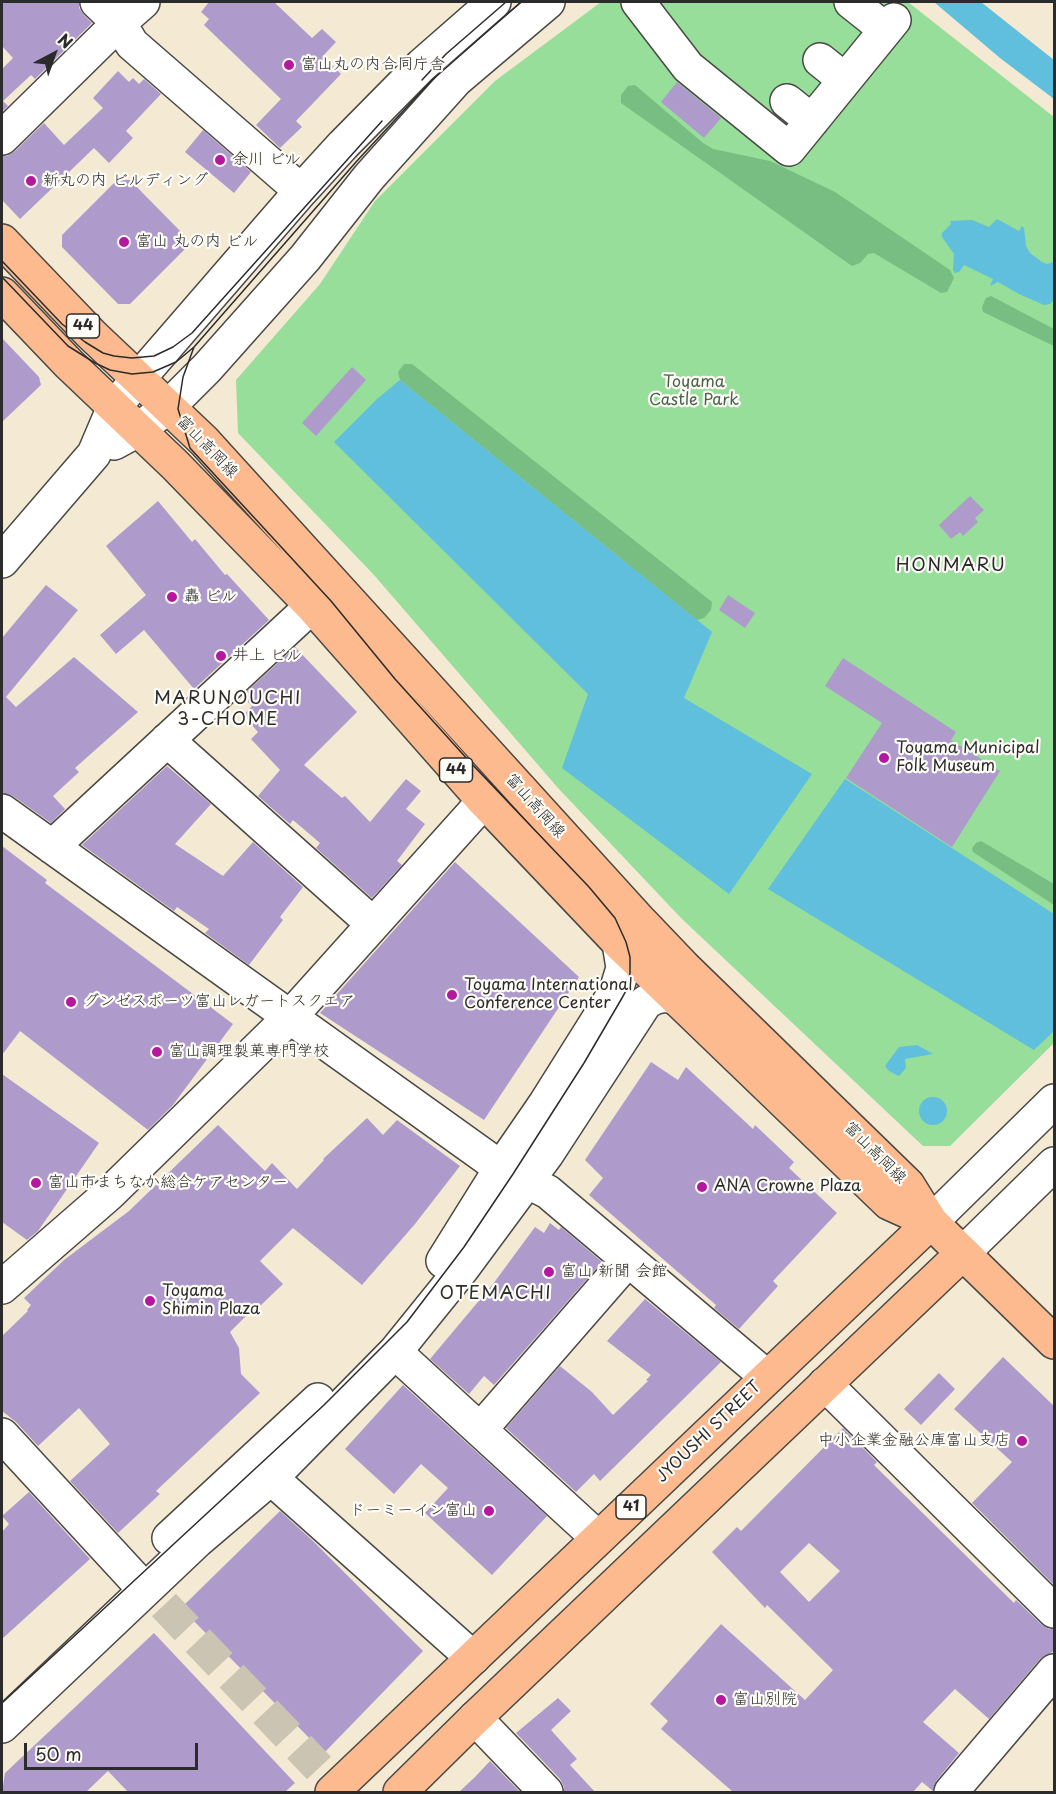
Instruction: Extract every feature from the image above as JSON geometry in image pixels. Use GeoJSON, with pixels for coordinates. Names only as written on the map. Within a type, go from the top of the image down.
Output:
{"type":"FeatureCollection","features":[{"type":"Feature","properties":{"kind":"main road","name":"富山高岡線"},"geometry":{"type":"LineString","coordinates":[[2,241],[139,380],[204,441],[684,967],[908,1185],[931,1222]]}},
{"type":"Feature","properties":{"kind":"main road","name":"富山高岡線"},"geometry":{"type":"LineString","coordinates":[[3,300],[175,465],[312,606],[484,801],[619,943],[632,975],[678,999],[889,1203],[931,1222]]}},
{"type":"Feature","properties":{"kind":"main road"},"geometry":{"type":"LineString","coordinates":[[931,1222],[1054,1342]]}},
{"type":"Feature","properties":{"kind":"main road","name":"JYOUSHI STREET"},"geometry":{"type":"LineString","coordinates":[[332,1792],[931,1222]]}},
{"type":"Feature","properties":{"kind":"main road"},"geometry":{"type":"LineString","coordinates":[[400,1792],[962,1254]]}},
{"type":"Feature","properties":{"kind":"street"},"geometry":{"type":"LineString","coordinates":[[2,138],[108,12],[143,2]]}},
{"type":"Feature","properties":{"kind":"street"},"geometry":{"type":"LineString","coordinates":[[2,561],[94,454],[114,407],[301,191],[415,72],[494,2]]}},
{"type":"Feature","properties":{"kind":"street"},"geometry":{"type":"LineString","coordinates":[[94,454],[138,430],[168,407],[207,368],[305,258],[369,177],[456,80],[548,2]]}},
{"type":"Feature","properties":{"kind":"street"},"geometry":{"type":"LineString","coordinates":[[638,2],[688,67],[789,149],[799,111],[832,70],[889,24],[850,2]]}},
{"type":"Feature","properties":{"kind":"street"},"geometry":{"type":"LineString","coordinates":[[108,12],[132,44],[301,191]]}},
{"type":"Feature","properties":{"kind":"street"},"geometry":{"type":"LineString","coordinates":[[52,847],[312,606]]}},
{"type":"Feature","properties":{"kind":"street"},"geometry":{"type":"LineString","coordinates":[[167,740],[374,924]]}},
{"type":"Feature","properties":{"kind":"street"},"geometry":{"type":"LineString","coordinates":[[2,1287],[110,1193],[290,1017],[484,801]]}},
{"type":"Feature","properties":{"kind":"street"},"geometry":{"type":"LineString","coordinates":[[2,811],[514,1174],[548,1192],[767,1377]]}},
{"type":"Feature","properties":{"kind":"street"},"geometry":{"type":"LineString","coordinates":[[2,1695],[138,1582],[197,1541],[270,1478],[395,1352],[462,1269],[514,1174],[545,1104],[632,975],[666,964],[684,967]]}},
{"type":"Feature","properties":{"kind":"street"},"geometry":{"type":"LineString","coordinates":[[2,1726],[138,1582],[365,1355],[394,1323],[514,1174],[547,1154],[646,1002],[667,995],[678,999]]}},
{"type":"Feature","properties":{"kind":"street"},"geometry":{"type":"LineString","coordinates":[[931,1222],[1054,1101]]}},
{"type":"Feature","properties":{"kind":"street"},"geometry":{"type":"LineString","coordinates":[[962,1254],[1054,1164]]}},
{"type":"Feature","properties":{"kind":"street"},"geometry":{"type":"LineString","coordinates":[[480,1430],[628,1260]]}},
{"type":"Feature","properties":{"kind":"street"},"geometry":{"type":"LineString","coordinates":[[395,1352],[598,1538]]}},
{"type":"Feature","properties":{"kind":"street"},"geometry":{"type":"LineString","coordinates":[[825,1384],[1054,1611]]}},
{"type":"Feature","properties":{"kind":"street"},"geometry":{"type":"LineString","coordinates":[[2,1435],[138,1582]]}},
{"type":"Feature","properties":{"kind":"street"},"geometry":{"type":"LineString","coordinates":[[270,1478],[473,1658]]}},
{"type":"Feature","properties":{"kind":"street"},"geometry":{"type":"LineString","coordinates":[[951,1792],[1054,1671]]}},
{"type":"Feature","properties":{"kind":"street"},"geometry":{"type":"LineString","coordinates":[[475,1718],[546,1792]]}},
{"type":"Feature","properties":{"kind":"green space","name":"Toyama Castle Park"},"geometry":{"type":"Polygon","coordinates":[[[601,2],[908,2],[1054,117],[1054,1043],[950,1146],[923,1146],[681,918],[558,788],[374,575],[238,433],[236,380],[320,284],[375,201],[495,81],[601,2]]]}},
{"type":"Feature","properties":{"kind":"green space"},"geometry":{"type":"Polygon","coordinates":[[[635,85],[713,149],[770,161],[835,192],[950,270],[954,278],[947,292],[941,293],[874,253],[868,254],[860,263],[852,266],[621,103],[621,95],[628,86],[635,85]]]}},
{"type":"Feature","properties":{"kind":"green space"},"geometry":{"type":"Polygon","coordinates":[[[991,296],[1054,329],[1054,346],[983,312],[982,307],[986,298],[991,296]]]}},
{"type":"Feature","properties":{"kind":"green space"},"geometry":{"type":"Polygon","coordinates":[[[404,364],[412,364],[712,602],[711,610],[704,618],[697,620],[400,380],[398,372],[404,364]]]}},
{"type":"Feature","properties":{"kind":"green space"},"geometry":{"type":"Polygon","coordinates":[[[981,841],[1054,884],[1054,905],[973,852],[972,848],[981,841]]]}},
{"type":"Feature","properties":{"kind":"water"},"geometry":{"type":"Polygon","coordinates":[[[934,2],[981,2],[1054,60],[1054,99],[1000,58],[934,2]]]}},
{"type":"Feature","properties":{"kind":"water"},"geometry":{"type":"Polygon","coordinates":[[[997,219],[1019,231],[1022,226],[1026,246],[1030,253],[1047,264],[1054,262],[1054,300],[1050,304],[1044,305],[998,282],[990,286],[993,279],[964,265],[959,272],[955,273],[953,270],[954,254],[942,237],[942,233],[951,224],[950,221],[972,220],[989,227],[997,219]]]}},
{"type":"Feature","properties":{"kind":"water"},"geometry":{"type":"Polygon","coordinates":[[[400,380],[712,632],[684,698],[812,774],[729,894],[562,768],[588,694],[334,442],[377,399],[400,380]]]}},
{"type":"Feature","properties":{"kind":"water"},"geometry":{"type":"Polygon","coordinates":[[[845,779],[1054,914],[1054,1031],[1034,1050],[768,889],[845,779]]]}},
{"type":"Feature","properties":{"kind":"water"},"geometry":{"type":"Polygon","coordinates":[[[917,1045],[933,1054],[905,1059],[906,1068],[899,1076],[885,1066],[899,1047],[917,1045]]]}},
{"type":"Feature","properties":{"kind":"water"},"geometry":{"type":"Polygon","coordinates":[[[933,1097],[943,1101],[947,1111],[943,1121],[933,1125],[923,1121],[919,1111],[923,1101],[933,1097]]]}},
{"type":"Feature","properties":{"kind":"building"},"geometry":{"type":"Polygon","coordinates":[[[2,2],[79,2],[79,8],[92,23],[35,79],[31,75],[3,101],[8,106],[2,112],[2,69],[13,58],[2,46],[2,2]]]}},
{"type":"Feature","properties":{"kind":"building","name":"富山丸の内合同庁舎"},"geometry":{"type":"Polygon","coordinates":[[[209,2],[274,2],[312,38],[322,29],[336,42],[323,56],[341,74],[296,121],[302,127],[280,148],[256,125],[281,99],[204,25],[209,19],[201,12],[209,2]]]}},
{"type":"Feature","properties":{"kind":"building"},"geometry":{"type":"Polygon","coordinates":[[[118,71],[129,82],[133,78],[139,84],[144,79],[161,94],[126,131],[133,138],[109,163],[94,148],[20,219],[2,200],[2,156],[15,151],[44,123],[64,145],[103,108],[93,98],[118,71]]]}},
{"type":"Feature","properties":{"kind":"building"},"geometry":{"type":"Polygon","coordinates":[[[677,82],[721,118],[704,138],[661,102],[677,82]]]}},
{"type":"Feature","properties":{"kind":"building","name":"余川 ビル"},"geometry":{"type":"Polygon","coordinates":[[[203,130],[251,172],[234,193],[185,152],[203,130]]]}},
{"type":"Feature","properties":{"kind":"building","name":"富山 丸の内 ビル"},"geometry":{"type":"Polygon","coordinates":[[[117,180],[130,180],[185,236],[185,249],[130,304],[118,304],[62,247],[62,235],[117,180]]]}},
{"type":"Feature","properties":{"kind":"building"},"geometry":{"type":"Polygon","coordinates":[[[2,338],[39,377],[41,385],[2,422],[2,338]]]}},
{"type":"Feature","properties":{"kind":"building"},"geometry":{"type":"Polygon","coordinates":[[[352,367],[366,380],[316,436],[302,423],[352,367]]]}},
{"type":"Feature","properties":{"kind":"building"},"geometry":{"type":"Polygon","coordinates":[[[970,496],[984,510],[975,518],[978,522],[963,536],[960,532],[951,539],[939,525],[970,496]]]}},
{"type":"Feature","properties":{"kind":"building"},"geometry":{"type":"Polygon","coordinates":[[[158,501],[192,542],[195,539],[225,575],[227,574],[269,620],[194,689],[144,630],[116,654],[100,635],[146,595],[106,546],[158,501]]]}},
{"type":"Feature","properties":{"kind":"building"},"geometry":{"type":"Polygon","coordinates":[[[46,585],[78,610],[6,697],[16,707],[74,657],[138,712],[75,768],[79,772],[53,796],[65,809],[51,823],[13,796],[2,793],[2,638],[46,585]]]}},
{"type":"Feature","properties":{"kind":"building"},"geometry":{"type":"Polygon","coordinates":[[[728,595],[755,613],[745,628],[719,610],[728,595]]]}},
{"type":"Feature","properties":{"kind":"building"},"geometry":{"type":"Polygon","coordinates":[[[295,647],[357,712],[304,765],[342,798],[345,796],[370,822],[406,779],[421,791],[406,809],[425,824],[397,861],[402,865],[372,898],[316,848],[320,843],[293,820],[290,824],[258,796],[280,770],[251,739],[258,732],[243,715],[252,706],[242,696],[295,647]]]}},
{"type":"Feature","properties":{"kind":"building","name":"Toyama Municipal Folk Museum"},"geometry":{"type":"Polygon","coordinates":[[[843,658],[956,732],[951,740],[1000,771],[952,847],[846,778],[882,723],[825,686],[843,658]]]}},
{"type":"Feature","properties":{"kind":"building"},"geometry":{"type":"Polygon","coordinates":[[[167,766],[211,804],[175,844],[223,876],[253,842],[303,887],[280,917],[283,920],[249,965],[205,933],[209,929],[177,907],[174,911],[82,845],[167,766]]]}},
{"type":"Feature","properties":{"kind":"building"},"geometry":{"type":"Polygon","coordinates":[[[2,846],[47,880],[45,883],[233,1024],[173,1105],[148,1130],[20,1031],[2,1055],[2,846]]]}},
{"type":"Feature","properties":{"kind":"building","name":"Toyama International Conference Center"},"geometry":{"type":"Polygon","coordinates":[[[455,862],[579,977],[484,1120],[320,1013],[455,862]]]}},
{"type":"Feature","properties":{"kind":"building","name":"ANA Crowne Plaza"},"geometry":{"type":"Polygon","coordinates":[[[651,1062],[678,1080],[686,1067],[753,1129],[755,1125],[794,1162],[789,1168],[837,1213],[773,1281],[778,1286],[739,1329],[714,1308],[716,1305],[589,1195],[603,1178],[585,1160],[651,1062]]]}},
{"type":"Feature","properties":{"kind":"building","name":"富山市まちなか総合ケアセンター"},"geometry":{"type":"Polygon","coordinates":[[[2,1074],[99,1143],[38,1231],[27,1240],[2,1222],[2,1074]]]}},
{"type":"Feature","properties":{"kind":"building","name":"Toyama Shimin Plaza"},"geometry":{"type":"Polygon","coordinates":[[[367,1118],[383,1135],[397,1120],[460,1166],[415,1224],[362,1285],[293,1228],[260,1261],[283,1284],[259,1307],[257,1305],[230,1332],[239,1348],[241,1374],[260,1393],[156,1491],[160,1494],[118,1533],[70,1481],[110,1444],[79,1408],[38,1446],[16,1422],[2,1411],[2,1336],[28,1311],[31,1305],[24,1298],[64,1260],[129,1211],[218,1125],[265,1171],[272,1163],[297,1189],[323,1159],[367,1118]]]}},
{"type":"Feature","properties":{"kind":"building"},"geometry":{"type":"Polygon","coordinates":[[[550,1223],[559,1230],[561,1227],[602,1262],[494,1385],[484,1376],[469,1394],[430,1359],[493,1284],[535,1227],[544,1233],[550,1223]]]}},
{"type":"Feature","properties":{"kind":"building"},"geometry":{"type":"Polygon","coordinates":[[[645,1299],[721,1362],[600,1481],[594,1474],[576,1492],[506,1428],[560,1366],[592,1392],[613,1415],[648,1381],[646,1380],[651,1375],[607,1341],[645,1299]]]}},
{"type":"Feature","properties":{"kind":"building"},"geometry":{"type":"Polygon","coordinates":[[[1003,1357],[1054,1406],[1054,1585],[972,1503],[1012,1462],[954,1409],[1003,1357]]]}},
{"type":"Feature","properties":{"kind":"building"},"geometry":{"type":"Polygon","coordinates":[[[939,1373],[955,1389],[921,1425],[904,1409],[939,1373]]]}},
{"type":"Feature","properties":{"kind":"building"},"geometry":{"type":"Polygon","coordinates":[[[403,1385],[547,1516],[492,1575],[425,1513],[448,1488],[421,1464],[394,1494],[345,1449],[403,1385]]]}},
{"type":"Feature","properties":{"kind":"building"},"geometry":{"type":"Polygon","coordinates":[[[843,1428],[877,1462],[874,1465],[1014,1603],[1016,1600],[1041,1624],[1054,1629],[1054,1651],[1040,1659],[989,1719],[955,1689],[923,1722],[959,1753],[937,1780],[933,1791],[922,1782],[913,1792],[733,1792],[661,1729],[668,1721],[650,1704],[721,1624],[805,1700],[833,1670],[767,1605],[765,1608],[712,1552],[737,1527],[741,1531],[843,1428]],[[809,1543],[780,1572],[809,1602],[840,1571],[809,1543]]]}},
{"type":"Feature","properties":{"kind":"building"},"geometry":{"type":"Polygon","coordinates":[[[29,1492],[90,1559],[2,1639],[2,1532],[9,1524],[2,1516],[29,1492]]]}},
{"type":"Feature","properties":{"kind":"building"},"geometry":{"type":"Polygon","coordinates":[[[280,1511],[423,1651],[324,1753],[181,1608],[280,1511]]]}},
{"type":"Feature","properties":{"kind":"building"},"geometry":{"type":"Polygon","coordinates":[[[154,1633],[295,1783],[285,1792],[128,1792],[108,1771],[86,1792],[2,1792],[5,1773],[154,1633]]]}},
{"type":"Feature","properties":{"kind":"building"},"geometry":{"type":"Polygon","coordinates":[[[558,1698],[571,1711],[551,1730],[577,1759],[570,1765],[595,1792],[564,1792],[560,1779],[516,1733],[558,1698]]]}},
{"type":"Feature","properties":{"kind":"building"},"geometry":{"type":"Polygon","coordinates":[[[490,1761],[520,1792],[459,1792],[475,1777],[490,1761]]]}},
{"type":"Feature","properties":{"kind":"tunnel"},"geometry":{"type":"LineString","coordinates":[[164,1605],[319,1768]]}},
{"type":"Feature","properties":{"kind":"tram line"},"geometry":{"type":"LineString","coordinates":[[422,80],[446,54],[506,2]]}},
{"type":"Feature","properties":{"kind":"tram line"},"geometry":{"type":"LineString","coordinates":[[2,277],[68,346],[95,363],[110,370],[132,374],[153,372],[176,362],[194,347],[356,162],[431,81],[521,2]]}},
{"type":"Feature","properties":{"kind":"tram line"},"geometry":{"type":"LineString","coordinates":[[2,261],[62,324],[85,342],[103,353],[114,356],[132,358],[154,356],[173,347],[192,333],[382,121]]}},
{"type":"Feature","properties":{"kind":"tram line"},"geometry":{"type":"LineString","coordinates":[[2,1703],[324,1405],[407,1322],[464,1247],[584,1063],[627,989],[630,973],[630,957],[626,942],[615,918],[589,887],[469,761],[395,679],[331,601],[190,448],[178,409],[183,377],[194,347]]}},
{"type":"Feature","properties":{"kind":"place","name":"富山丸の内合同庁舎"},"geometry":{"type":"Point","coordinates":[289,65]}},
{"type":"Feature","properties":{"kind":"place","name":"余川 ビル"},"geometry":{"type":"Point","coordinates":[220,160]}},
{"type":"Feature","properties":{"kind":"place","name":"新丸の内 ビルディング"},"geometry":{"type":"Point","coordinates":[31,181]}},
{"type":"Feature","properties":{"kind":"place","name":"富山 丸の内 ビル"},"geometry":{"type":"Point","coordinates":[124,242]}},
{"type":"Feature","properties":{"kind":"place","name":"轟 ビル"},"geometry":{"type":"Point","coordinates":[172,597]}},
{"type":"Feature","properties":{"kind":"place","name":"井上 ビル"},"geometry":{"type":"Point","coordinates":[221,656]}},
{"type":"Feature","properties":{"kind":"place","name":"Toyama Municipal Folk Museum"},"geometry":{"type":"Point","coordinates":[884,758]}},
{"type":"Feature","properties":{"kind":"place","name":"Toyama International Conference Center"},"geometry":{"type":"Point","coordinates":[452,995]}},
{"type":"Feature","properties":{"kind":"place","name":"グンゼスポーツ富山レガートスクエア"},"geometry":{"type":"Point","coordinates":[71,1002]}},
{"type":"Feature","properties":{"kind":"place","name":"富山調理製菓専門学校"},"geometry":{"type":"Point","coordinates":[157,1052]}},
{"type":"Feature","properties":{"kind":"place","name":"富山市まちなか総合ケアセンター"},"geometry":{"type":"Point","coordinates":[36,1183]}},
{"type":"Feature","properties":{"kind":"place","name":"ANA Crowne Plaza"},"geometry":{"type":"Point","coordinates":[702,1187]}},
{"type":"Feature","properties":{"kind":"place","name":"富山 新聞 会館"},"geometry":{"type":"Point","coordinates":[549,1272]}},
{"type":"Feature","properties":{"kind":"place","name":"Toyama Shimin Plaza"},"geometry":{"type":"Point","coordinates":[150,1301]}},
{"type":"Feature","properties":{"kind":"place","name":"中小企業金融公庫富山支店"},"geometry":{"type":"Point","coordinates":[1022,1441]}},
{"type":"Feature","properties":{"kind":"place","name":"ドーミーイン富山"},"geometry":{"type":"Point","coordinates":[489,1511]}},
{"type":"Feature","properties":{"kind":"place","name":"富山別院"},"geometry":{"type":"Point","coordinates":[721,1700]}},
{"type":"Feature","properties":{"kind":"district","name":"HONMARU"},"geometry":{"type":"Point","coordinates":[951,566]}},
{"type":"Feature","properties":{"kind":"district","name":"MARUNOUCHI 3-CHOME"},"geometry":{"type":"Point","coordinates":[228,709]}},
{"type":"Feature","properties":{"kind":"district","name":"OTEMACHI"},"geometry":{"type":"Point","coordinates":[496,1294]}}]}
